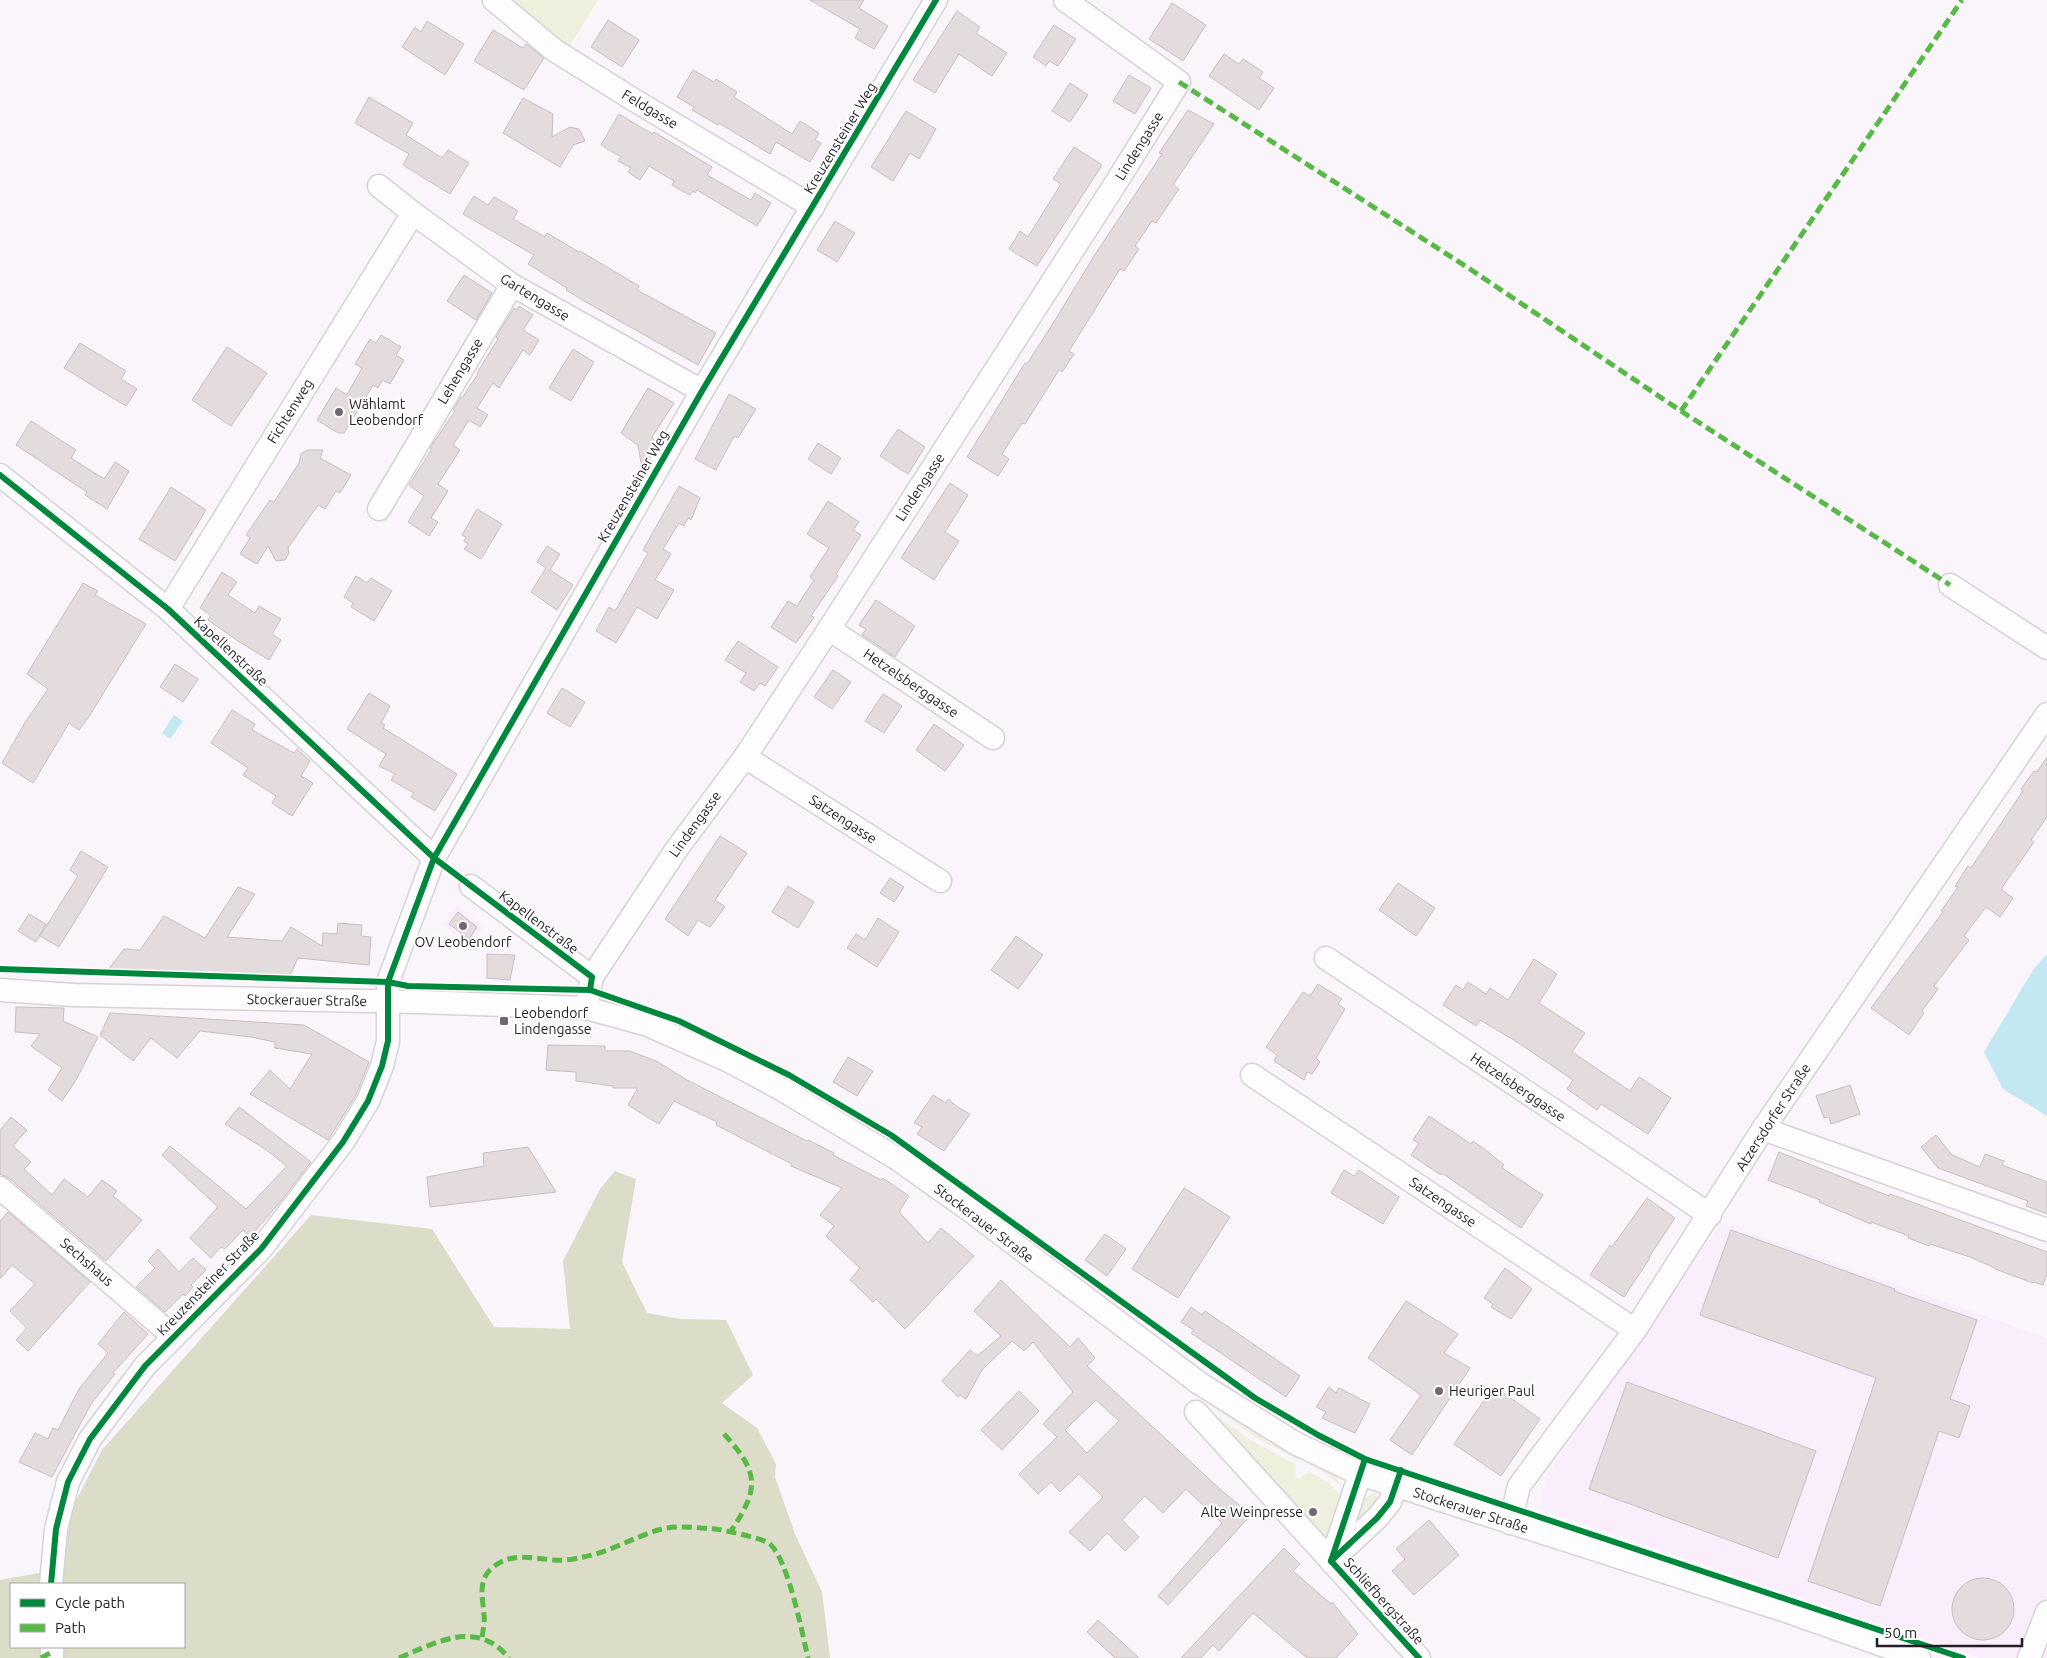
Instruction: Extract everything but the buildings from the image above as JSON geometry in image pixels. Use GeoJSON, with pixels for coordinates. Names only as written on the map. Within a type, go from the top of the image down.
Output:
{"type":"FeatureCollection","features":[{"type":"Feature","properties":{"kind":"street","name":"Feldgasse"},"geometry":{"type":"LineString","coordinates":[[494,0],[554,50],[813,207]]}},
{"type":"Feature","properties":{"kind":"street","name":"Kreuzensteiner Weg"},"geometry":{"type":"LineString","coordinates":[[388,1002],[388,982],[434,858],[702,391],[936,0]]}},
{"type":"Feature","properties":{"kind":"street","name":"Lindengasse"},"geometry":{"type":"LineString","coordinates":[[586,1008],[592,977],[676,850],[745,757],[829,629],[1179,82],[1065,0]]}},
{"type":"Feature","properties":{"kind":"street","name":"Gartengasse"},"geometry":{"type":"LineString","coordinates":[[379,186],[512,285],[702,391]]}},
{"type":"Feature","properties":{"kind":"street","name":"Fichtenweg"},"geometry":{"type":"LineString","coordinates":[[168,609],[413,213]]}},
{"type":"Feature","properties":{"kind":"street","name":"Lehengasse"},"geometry":{"type":"LineString","coordinates":[[378,509],[512,285]]}},
{"type":"Feature","properties":{"kind":"street","name":"Kapellenstraße"},"geometry":{"type":"LineString","coordinates":[[0,475],[168,609],[434,858]]}},
{"type":"Feature","properties":{"kind":"street"},"geometry":{"type":"LineString","coordinates":[[1950,585],[2047,648]]}},
{"type":"Feature","properties":{"kind":"street","name":"Hetzelsberggasse"},"geometry":{"type":"LineString","coordinates":[[829,629],[993,738]]}},
{"type":"Feature","properties":{"kind":"street","name":"Atzersdorfer Straße"},"geometry":{"type":"LineString","coordinates":[[1510,1523],[1519,1486],[1635,1330],[1763,1129],[2047,714]]}},
{"type":"Feature","properties":{"kind":"street","name":"Satzengasse"},"geometry":{"type":"LineString","coordinates":[[745,757],[940,882]]}},
{"type":"Feature","properties":{"kind":"street","name":"Kapellenstraße"},"geometry":{"type":"LineString","coordinates":[[471,886],[592,977]]}},
{"type":"Feature","properties":{"kind":"street","name":"Hetzelsberggasse"},"geometry":{"type":"LineString","coordinates":[[1326,958],[1710,1215]]}},
{"type":"Feature","properties":{"kind":"street","name":"Stockerauer Straße"},"geometry":{"type":"LineString","coordinates":[[0,990],[74,995],[586,1008],[648,1025],[728,1060],[837,1121],[896,1158],[968,1209],[1199,1383],[1295,1443],[1360,1474],[1783,1610],[1920,1658]]}},
{"type":"Feature","properties":{"kind":"street","name":"Kreuzensteiner Straße"},"geometry":{"type":"LineString","coordinates":[[51,1583],[56,1529],[68,1482],[90,1439],[144,1366],[261,1248],[343,1142],[368,1101],[382,1066],[388,1041],[388,1002]]}},
{"type":"Feature","properties":{"kind":"street","name":"Satzengasse"},"geometry":{"type":"LineString","coordinates":[[1252,1074],[1635,1330]]}},
{"type":"Feature","properties":{"kind":"street"},"geometry":{"type":"LineString","coordinates":[[1763,1129],[2047,1230]]}},
{"type":"Feature","properties":{"kind":"street","name":"Sechshaus"},"geometry":{"type":"LineString","coordinates":[[0,1188],[174,1337]]}},
{"type":"Feature","properties":{"kind":"street","name":"Schliefbergstraße"},"geometry":{"type":"LineString","coordinates":[[1196,1412],[1419,1658]]}},
{"type":"Feature","properties":{"kind":"street","name":"Schliefbergstraße"},"geometry":{"type":"LineString","coordinates":[[1331,1561],[1360,1474]]}},
{"type":"Feature","properties":{"kind":"street","name":"Schliefbergstraße"},"geometry":{"type":"LineString","coordinates":[[1331,1561],[1378,1518],[1390,1502],[1396,1485]]}},
{"type":"Feature","properties":{"kind":"street"},"geometry":{"type":"LineString","coordinates":[[2029,1658],[2047,1612]]}},
{"type":"Feature","properties":{"kind":"shaded area"},"geometry":{"type":"Polygon","coordinates":[[[456,906],[484,927],[471,945],[443,925],[456,906]]]}},
{"type":"Feature","properties":{"kind":"shaded area"},"geometry":{"type":"Polygon","coordinates":[[[1721,1223],[2047,1338],[2047,1658],[1981,1658],[1540,1509],[1546,1477],[1721,1223]]]}},
{"type":"Feature","properties":{"kind":"green space"},"geometry":{"type":"Polygon","coordinates":[[[506,0],[598,0],[569,47],[506,0]]]}},
{"type":"Feature","properties":{"kind":"green space"},"geometry":{"type":"Polygon","coordinates":[[[615,1171],[636,1179],[622,1262],[647,1313],[680,1319],[726,1320],[753,1375],[722,1403],[757,1428],[776,1464],[775,1477],[795,1534],[822,1592],[830,1658],[0,1658],[0,1580],[61,1569],[67,1518],[102,1450],[311,1215],[432,1229],[494,1327],[570,1329],[563,1261],[600,1189],[615,1171]]]}},
{"type":"Feature","properties":{"kind":"green space"},"geometry":{"type":"Polygon","coordinates":[[[1196,1391],[1259,1435],[1299,1457],[1296,1459],[1257,1438],[1191,1392],[1196,1391]]]}},
{"type":"Feature","properties":{"kind":"green space"},"geometry":{"type":"Polygon","coordinates":[[[1209,1411],[1254,1442],[1296,1465],[1295,1474],[1297,1478],[1301,1478],[1308,1472],[1327,1481],[1340,1495],[1331,1535],[1328,1539],[1325,1539],[1209,1411]]]}},
{"type":"Feature","properties":{"kind":"green space"},"geometry":{"type":"Polygon","coordinates":[[[1313,1464],[1335,1474],[1341,1486],[1330,1476],[1313,1467],[1313,1464]]]}},
{"type":"Feature","properties":{"kind":"green space"},"geometry":{"type":"Polygon","coordinates":[[[1375,1492],[1378,1497],[1361,1522],[1349,1526],[1365,1498],[1375,1492]]]}},
{"type":"Feature","properties":{"kind":"water"},"geometry":{"type":"Polygon","coordinates":[[[174,715],[183,721],[170,739],[162,733],[174,715]]]}},
{"type":"Feature","properties":{"kind":"water"},"geometry":{"type":"Polygon","coordinates":[[[2047,954],[2047,1116],[2003,1089],[1984,1052],[2033,970],[2047,954]]]}},
{"type":"Feature","properties":{"kind":"marked path"},"geometry":{"type":"LineString","coordinates":[[1681,411],[1962,0]]}},
{"type":"Feature","properties":{"kind":"marked path"},"geometry":{"type":"LineString","coordinates":[[1179,82],[1470,269],[1681,411],[1950,585]]}},
{"type":"Feature","properties":{"kind":"marked path"},"geometry":{"type":"LineString","coordinates":[[724,1434],[744,1459],[752,1481],[747,1503],[731,1531]]}},
{"type":"Feature","properties":{"kind":"marked path"},"geometry":{"type":"LineString","coordinates":[[482,1637],[484,1620],[482,1590],[484,1578],[499,1563],[521,1557],[564,1560],[593,1555],[662,1529],[675,1527],[715,1529],[767,1542],[777,1552],[788,1580],[808,1658]]}},
{"type":"Feature","properties":{"kind":"marked path"},"geometry":{"type":"LineString","coordinates":[[399,1658],[456,1637],[484,1639],[497,1646],[509,1658]]}},
{"type":"Feature","properties":{"kind":"marked path"},"geometry":{"type":"LineString","coordinates":[[41,1658],[52,1652]]}},
{"type":"Feature","properties":{"kind":"cycle path"},"geometry":{"type":"LineString","coordinates":[[51,1583],[56,1529],[68,1482],[90,1439],[145,1366],[261,1249],[343,1142],[368,1101],[382,1066],[388,1041],[388,982],[434,858],[702,391],[936,0]]}},
{"type":"Feature","properties":{"kind":"cycle path"},"geometry":{"type":"LineString","coordinates":[[0,475],[168,609],[434,858],[592,977],[590,990]]}},
{"type":"Feature","properties":{"kind":"cycle path"},"geometry":{"type":"LineString","coordinates":[[0,969],[388,982],[408,986],[590,990],[679,1021],[789,1075],[891,1135],[1255,1398],[1318,1435],[1365,1459],[1963,1658]]}},
{"type":"Feature","properties":{"kind":"cycle path"},"geometry":{"type":"LineString","coordinates":[[1331,1561],[1365,1459]]}},
{"type":"Feature","properties":{"kind":"cycle path"},"geometry":{"type":"LineString","coordinates":[[1331,1561],[1377,1518],[1390,1502],[1401,1470]]}},
{"type":"Feature","properties":{"kind":"cycle path"},"geometry":{"type":"LineString","coordinates":[[1331,1561],[1419,1658]]}},
{"type":"Feature","properties":{"kind":"place","name":"Wählamt Leobendorf"},"geometry":{"type":"Point","coordinates":[339,412]}},
{"type":"Feature","properties":{"kind":"place","name":"OV Leobendorf"},"geometry":{"type":"Point","coordinates":[463,926]}},
{"type":"Feature","properties":{"kind":"place","name":"Leobendorf Lindengasse"},"geometry":{"type":"Point","coordinates":[504,1021]}},
{"type":"Feature","properties":{"kind":"place","name":"Heuriger Paul"},"geometry":{"type":"Point","coordinates":[1439,1391]}},
{"type":"Feature","properties":{"kind":"place","name":"Alte Weinpresse"},"geometry":{"type":"Point","coordinates":[1313,1512]}}]}
